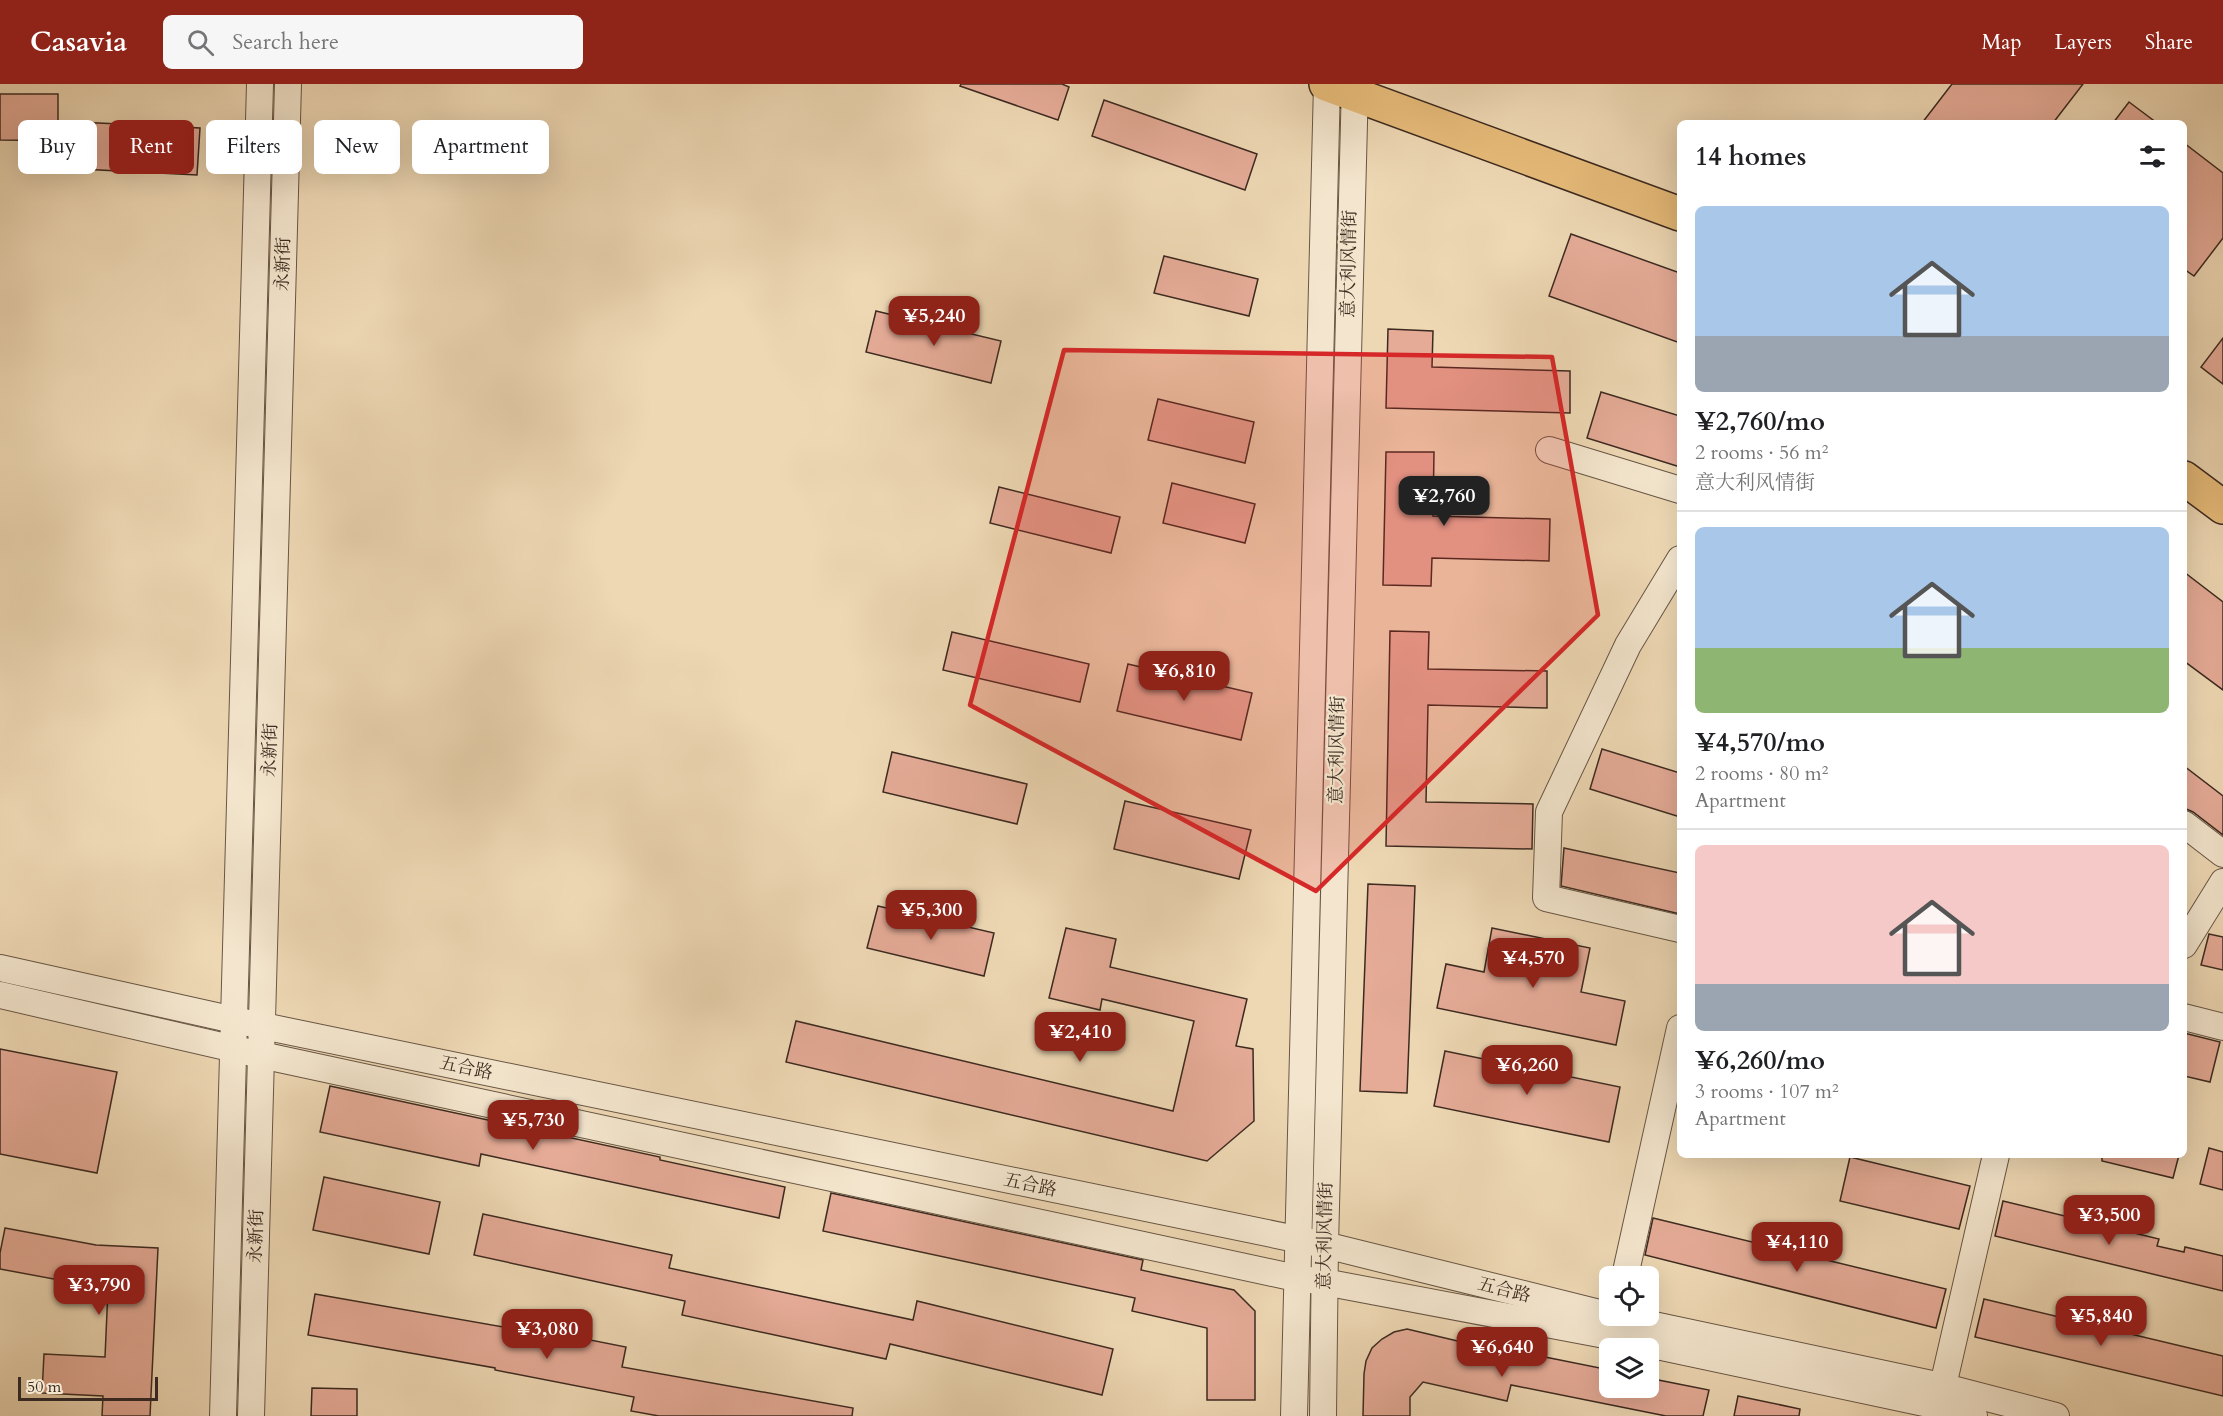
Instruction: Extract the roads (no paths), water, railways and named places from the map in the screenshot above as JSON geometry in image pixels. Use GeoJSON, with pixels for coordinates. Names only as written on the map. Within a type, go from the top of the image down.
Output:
{"type":"FeatureCollection","features":[{"type":"Feature","properties":{"kind":"main road"},"geometry":{"type":"LineString","coordinates":[[1345,86],[1677,191]]}},
{"type":"Feature","properties":{"kind":"main road"},"geometry":{"type":"LineString","coordinates":[[1345,86],[1677,213]]}},
{"type":"Feature","properties":{"kind":"main road"},"geometry":{"type":"LineString","coordinates":[[2187,480],[2223,507]]}},
{"type":"Feature","properties":{"kind":"main road"},"geometry":{"type":"LineString","coordinates":[[2187,505],[2223,532]]}},
{"type":"Feature","properties":{"kind":"street","name":"永新街"},"geometry":{"type":"LineString","coordinates":[[223,1416],[260,84]]}},
{"type":"Feature","properties":{"kind":"street","name":"永新街"},"geometry":{"type":"LineString","coordinates":[[251,1416],[288,84]]}},
{"type":"Feature","properties":{"kind":"street","name":"意大利风情街"},"geometry":{"type":"LineString","coordinates":[[1294,1416],[1297,1240],[1345,86]]}},
{"type":"Feature","properties":{"kind":"street","name":"意大利风情街"},"geometry":{"type":"LineString","coordinates":[[1323,1416],[1345,86]]}},
{"type":"Feature","properties":{"kind":"street"},"geometry":{"type":"LineString","coordinates":[[1550,450],[1677,489]]}},
{"type":"Feature","properties":{"kind":"street"},"geometry":{"type":"LineString","coordinates":[[1677,564],[1628,645],[1549,812],[1545,898],[1677,928]]}},
{"type":"Feature","properties":{"kind":"street"},"geometry":{"type":"LineString","coordinates":[[2187,826],[2223,854]]}},
{"type":"Feature","properties":{"kind":"street"},"geometry":{"type":"LineString","coordinates":[[2187,940],[2223,882]]}},
{"type":"Feature","properties":{"kind":"street","name":"五合路"},"geometry":{"type":"LineString","coordinates":[[0,968],[262,1026],[1325,1245],[1599,1312]]}},
{"type":"Feature","properties":{"kind":"street","name":"五合路"},"geometry":{"type":"LineString","coordinates":[[0,995],[233,1049],[1296,1278],[2056,1416]]}},
{"type":"Feature","properties":{"kind":"street"},"geometry":{"type":"LineString","coordinates":[[2187,1018],[2223,1026]]}},
{"type":"Feature","properties":{"kind":"street"},"geometry":{"type":"LineString","coordinates":[[1627,1266],[1677,1042]]}},
{"type":"Feature","properties":{"kind":"street"},"geometry":{"type":"LineString","coordinates":[[1940,1396],[1995,1158]]}},
{"type":"Feature","properties":{"kind":"street","name":"五合路"},"geometry":{"type":"LineString","coordinates":[[1657,1326],[1940,1396],[1974,1416]]}}]}
